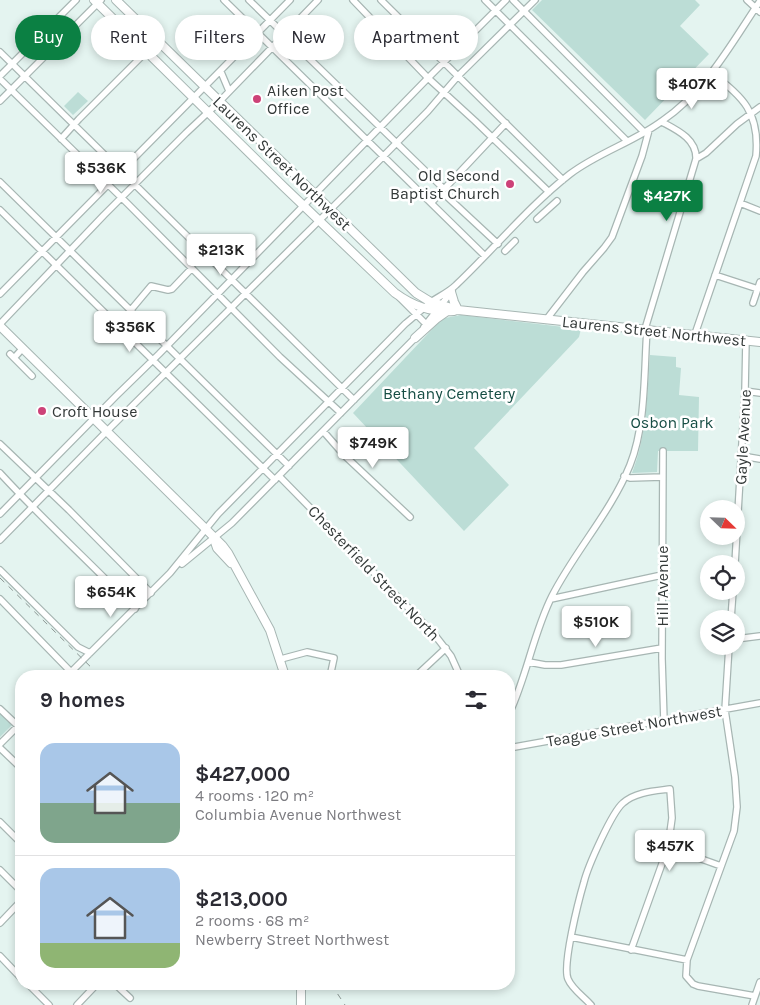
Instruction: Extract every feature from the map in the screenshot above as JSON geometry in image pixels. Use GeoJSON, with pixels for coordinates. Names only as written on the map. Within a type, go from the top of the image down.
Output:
{"type":"FeatureCollection","features":[{"type":"Feature","properties":{"kind":"main road","name":"Laurens Street Northwest"},"geometry":{"type":"LineString","coordinates":[[116,0],[131,15]]}},
{"type":"Feature","properties":{"kind":"main road","name":"Laurens Street Northwest"},"geometry":{"type":"LineString","coordinates":[[98,1],[112,15]]}},
{"type":"Feature","properties":{"kind":"main road","name":"Laurens Street Northwest"},"geometry":{"type":"LineString","coordinates":[[165,49],[419,295],[432,302],[438,308],[448,311],[458,310]]}},
{"type":"Feature","properties":{"kind":"main road","name":"Laurens Street Northwest"},"geometry":{"type":"LineString","coordinates":[[156,60],[395,293],[412,304],[424,309],[438,308],[760,342]]}},
{"type":"Feature","properties":{"kind":"main road"},"geometry":{"type":"LineString","coordinates":[[452,290],[454,302],[458,310]]}},
{"type":"Feature","properties":{"kind":"main road"},"geometry":{"type":"LineString","coordinates":[[412,304],[416,302],[419,295]]}},
{"type":"Feature","properties":{"kind":"main road"},"geometry":{"type":"LineString","coordinates":[[415,338],[448,311]]}},
{"type":"Feature","properties":{"kind":"main road"},"geometry":{"type":"LineString","coordinates":[[0,325],[214,539],[217,548],[235,566],[262,614],[284,670]]}},
{"type":"Feature","properties":{"kind":"main road"},"geometry":{"type":"LineString","coordinates":[[301,990],[301,1005]]}},
{"type":"Feature","properties":{"kind":"street"},"geometry":{"type":"LineString","coordinates":[[76,0],[0,77],[231,308],[341,413]]}},
{"type":"Feature","properties":{"kind":"street"},"geometry":{"type":"LineString","coordinates":[[224,0],[239,15]]}},
{"type":"Feature","properties":{"kind":"street"},"geometry":{"type":"LineString","coordinates":[[250,0],[273,23]]}},
{"type":"Feature","properties":{"kind":"street"},"geometry":{"type":"LineString","coordinates":[[263,28],[290,0]]}},
{"type":"Feature","properties":{"kind":"street"},"geometry":{"type":"LineString","coordinates":[[303,15],[318,0]]}},
{"type":"Feature","properties":{"kind":"street"},"geometry":{"type":"LineString","coordinates":[[353,0],[428,78],[549,192]]}},
{"type":"Feature","properties":{"kind":"street"},"geometry":{"type":"LineString","coordinates":[[381,0],[563,180]]}},
{"type":"Feature","properties":{"kind":"street"},"geometry":{"type":"LineString","coordinates":[[485,0],[627,141]]}},
{"type":"Feature","properties":{"kind":"street"},"geometry":{"type":"LineString","coordinates":[[0,514],[506,0]]}},
{"type":"Feature","properties":{"kind":"street"},"geometry":{"type":"LineString","coordinates":[[513,0],[647,131]]}},
{"type":"Feature","properties":{"kind":"street"},"geometry":{"type":"LineString","coordinates":[[0,540],[396,143],[458,76],[535,0]]}},
{"type":"Feature","properties":{"kind":"street"},"geometry":{"type":"LineString","coordinates":[[747,0],[758,10]]}},
{"type":"Feature","properties":{"kind":"street"},"geometry":{"type":"LineString","coordinates":[[0,101],[98,1]]}},
{"type":"Feature","properties":{"kind":"street"},"geometry":{"type":"LineString","coordinates":[[170,574],[214,539],[323,432],[415,338],[452,290],[549,192],[583,165],[662,122],[691,98],[712,73],[758,10],[760,2]]}},
{"type":"Feature","properties":{"kind":"street"},"geometry":{"type":"LineString","coordinates":[[263,39],[485,256]]}},
{"type":"Feature","properties":{"kind":"street"},"geometry":{"type":"LineString","coordinates":[[0,325],[122,198],[272,47]]}},
{"type":"Feature","properties":{"kind":"street"},"geometry":{"type":"LineString","coordinates":[[0,52],[354,400]]}},
{"type":"Feature","properties":{"kind":"street"},"geometry":{"type":"LineString","coordinates":[[62,139],[74,124],[138,60]]}},
{"type":"Feature","properties":{"kind":"street"},"geometry":{"type":"LineString","coordinates":[[0,294],[232,60]]}},
{"type":"Feature","properties":{"kind":"street"},"geometry":{"type":"LineString","coordinates":[[311,60],[442,190],[499,242],[507,249],[515,241]]}},
{"type":"Feature","properties":{"kind":"street"},"geometry":{"type":"LineString","coordinates":[[221,72],[229,91]]}},
{"type":"Feature","properties":{"kind":"street"},"geometry":{"type":"LineString","coordinates":[[695,334],[758,150],[759,125],[754,112],[712,73]]}},
{"type":"Feature","properties":{"kind":"street"},"geometry":{"type":"LineString","coordinates":[[696,159],[706,153],[737,124],[760,107]]}},
{"type":"Feature","properties":{"kind":"street"},"geometry":{"type":"LineString","coordinates":[[431,202],[506,122]]}},
{"type":"Feature","properties":{"kind":"street"},"geometry":{"type":"LineString","coordinates":[[515,700],[540,624],[551,599],[624,476],[632,458],[639,429],[643,396],[646,329],[696,159],[696,151],[692,142],[662,122]]}},
{"type":"Feature","properties":{"kind":"street"},"geometry":{"type":"LineString","coordinates":[[546,320],[612,236],[642,156],[647,131]]}},
{"type":"Feature","properties":{"kind":"street"},"geometry":{"type":"LineString","coordinates":[[0,182],[289,466]]}},
{"type":"Feature","properties":{"kind":"street"},"geometry":{"type":"LineString","coordinates":[[537,219],[557,201]]}},
{"type":"Feature","properties":{"kind":"street"},"geometry":{"type":"LineString","coordinates":[[539,202],[547,210]]}},
{"type":"Feature","properties":{"kind":"street"},"geometry":{"type":"LineString","coordinates":[[740,203],[760,211]]}},
{"type":"Feature","properties":{"kind":"street","name":"Chesterfield Street North"},"geometry":{"type":"LineString","coordinates":[[0,210],[165,374],[263,469],[277,478],[421,620],[446,648],[457,670]]}},
{"type":"Feature","properties":{"kind":"street"},"geometry":{"type":"LineString","coordinates":[[130,311],[151,286],[168,290],[172,289],[192,268]]}},
{"type":"Feature","properties":{"kind":"street"},"geometry":{"type":"LineString","coordinates":[[715,275],[759,286],[753,303]]}},
{"type":"Feature","properties":{"kind":"street"},"geometry":{"type":"LineString","coordinates":[[73,670],[170,574],[218,514],[342,389],[416,315],[432,302],[452,290]]}},
{"type":"Feature","properties":{"kind":"street","name":"Laurens Street Northwest"},"geometry":{"type":"LineString","coordinates":[[395,293],[426,324]]}},
{"type":"Feature","properties":{"kind":"street","name":"Gayle Avenue"},"geometry":{"type":"LineString","coordinates":[[736,555],[742,456],[746,340]]}},
{"type":"Feature","properties":{"kind":"street"},"geometry":{"type":"LineString","coordinates":[[23,348],[12,356],[32,376]]}},
{"type":"Feature","properties":{"kind":"street"},"geometry":{"type":"LineString","coordinates":[[21,365],[30,355]]}},
{"type":"Feature","properties":{"kind":"street"},"geometry":{"type":"LineString","coordinates":[[745,392],[760,393]]}},
{"type":"Feature","properties":{"kind":"street"},"geometry":{"type":"LineString","coordinates":[[323,432],[344,456],[410,517]]}},
{"type":"Feature","properties":{"kind":"street"},"geometry":{"type":"LineString","coordinates":[[0,444],[151,593]]}},
{"type":"Feature","properties":{"kind":"street","name":"Hill Avenue"},"geometry":{"type":"LineString","coordinates":[[663,451],[662,648],[664,720]]}},
{"type":"Feature","properties":{"kind":"street"},"geometry":{"type":"LineString","coordinates":[[742,456],[760,459]]}},
{"type":"Feature","properties":{"kind":"street"},"geometry":{"type":"LineString","coordinates":[[0,473],[135,609]]}},
{"type":"Feature","properties":{"kind":"street"},"geometry":{"type":"LineString","coordinates":[[624,476],[630,478],[662,477]]}},
{"type":"Feature","properties":{"kind":"street"},"geometry":{"type":"LineString","coordinates":[[0,570],[78,647],[90,653]]}},
{"type":"Feature","properties":{"kind":"street"},"geometry":{"type":"LineString","coordinates":[[551,599],[662,575]]}},
{"type":"Feature","properties":{"kind":"street"},"geometry":{"type":"LineString","coordinates":[[0,599],[65,670]]}},
{"type":"Feature","properties":{"kind":"street"},"geometry":{"type":"LineString","coordinates":[[745,638],[760,636]]}},
{"type":"Feature","properties":{"kind":"street"},"geometry":{"type":"LineString","coordinates":[[422,670],[446,648]]}},
{"type":"Feature","properties":{"kind":"street"},"geometry":{"type":"LineString","coordinates":[[529,662],[545,665],[570,664],[662,648]]}},
{"type":"Feature","properties":{"kind":"street"},"geometry":{"type":"LineString","coordinates":[[281,659],[307,652],[327,656],[334,658],[331,670]]}},
{"type":"Feature","properties":{"kind":"street"},"geometry":{"type":"LineString","coordinates":[[729,655],[726,710],[737,807],[734,831],[687,960],[686,976],[693,984],[755,996]]}},
{"type":"Feature","properties":{"kind":"street","name":"Teague Street Northwest"},"geometry":{"type":"LineString","coordinates":[[515,747],[760,704]]}},
{"type":"Feature","properties":{"kind":"street"},"geometry":{"type":"LineString","coordinates":[[0,709],[15,721]]}},
{"type":"Feature","properties":{"kind":"street"},"geometry":{"type":"LineString","coordinates":[[15,730],[0,746],[15,762]]}},
{"type":"Feature","properties":{"kind":"street"},"geometry":{"type":"LineString","coordinates":[[591,1005],[568,980],[567,968],[571,937],[584,880],[617,809],[622,803],[633,796],[670,788],[672,818],[668,847],[631,950]]}},
{"type":"Feature","properties":{"kind":"street"},"geometry":{"type":"LineString","coordinates":[[0,822],[15,837]]}},
{"type":"Feature","properties":{"kind":"street"},"geometry":{"type":"LineString","coordinates":[[668,847],[721,866]]}},
{"type":"Feature","properties":{"kind":"street"},"geometry":{"type":"LineString","coordinates":[[0,870],[15,885]]}},
{"type":"Feature","properties":{"kind":"street"},"geometry":{"type":"LineString","coordinates":[[0,922],[15,907]]}},
{"type":"Feature","properties":{"kind":"street"},"geometry":{"type":"LineString","coordinates":[[571,937],[687,960]]}},
{"type":"Feature","properties":{"kind":"street"},"geometry":{"type":"LineString","coordinates":[[0,956],[15,972]]}},
{"type":"Feature","properties":{"kind":"street"},"geometry":{"type":"LineString","coordinates":[[752,1005],[760,982]]}},
{"type":"Feature","properties":{"kind":"street"},"geometry":{"type":"LineString","coordinates":[[34,990],[49,1005]]}},
{"type":"Feature","properties":{"kind":"street"},"geometry":{"type":"LineString","coordinates":[[77,1005],[91,990]]}},
{"type":"Feature","properties":{"kind":"street"},"geometry":{"type":"LineString","coordinates":[[121,990],[130,998]]}},
{"type":"Feature","properties":{"kind":"green space"},"geometry":{"type":"Polygon","coordinates":[[[542,0],[695,0],[700,5],[680,26],[709,54],[645,120],[532,10],[542,0]]]}},
{"type":"Feature","properties":{"kind":"green space"},"geometry":{"type":"Polygon","coordinates":[[[78,92],[88,101],[73,115],[64,106],[78,92]]]}},
{"type":"Feature","properties":{"kind":"green space","name":"Bethany Cemetery"},"geometry":{"type":"Polygon","coordinates":[[[461,315],[581,329],[579,337],[474,448],[509,485],[464,531],[353,413],[439,322],[445,318],[461,315]]]}},
{"type":"Feature","properties":{"kind":"green space","name":"Osbon Park"},"geometry":{"type":"Polygon","coordinates":[[[650,355],[676,357],[676,367],[681,368],[679,395],[699,397],[698,451],[658,451],[657,472],[632,473],[641,444],[647,400],[650,355]]]}},
{"type":"Feature","properties":{"kind":"green space"},"geometry":{"type":"Polygon","coordinates":[[[0,713],[12,725],[0,737],[0,713]]]}},
{"type":"Feature","properties":{"kind":"railway"},"geometry":{"type":"LineString","coordinates":[[0,578],[94,670]]}},
{"type":"Feature","properties":{"kind":"railway"},"geometry":{"type":"LineString","coordinates":[[335,990],[345,1005]]}},
{"type":"Feature","properties":{"kind":"place","name":"Aiken Post Office"},"geometry":{"type":"Point","coordinates":[257,99]}},
{"type":"Feature","properties":{"kind":"place","name":"Old Second Baptist Church"},"geometry":{"type":"Point","coordinates":[510,184]}},
{"type":"Feature","properties":{"kind":"place","name":"Croft House"},"geometry":{"type":"Point","coordinates":[42,411]}}]}
